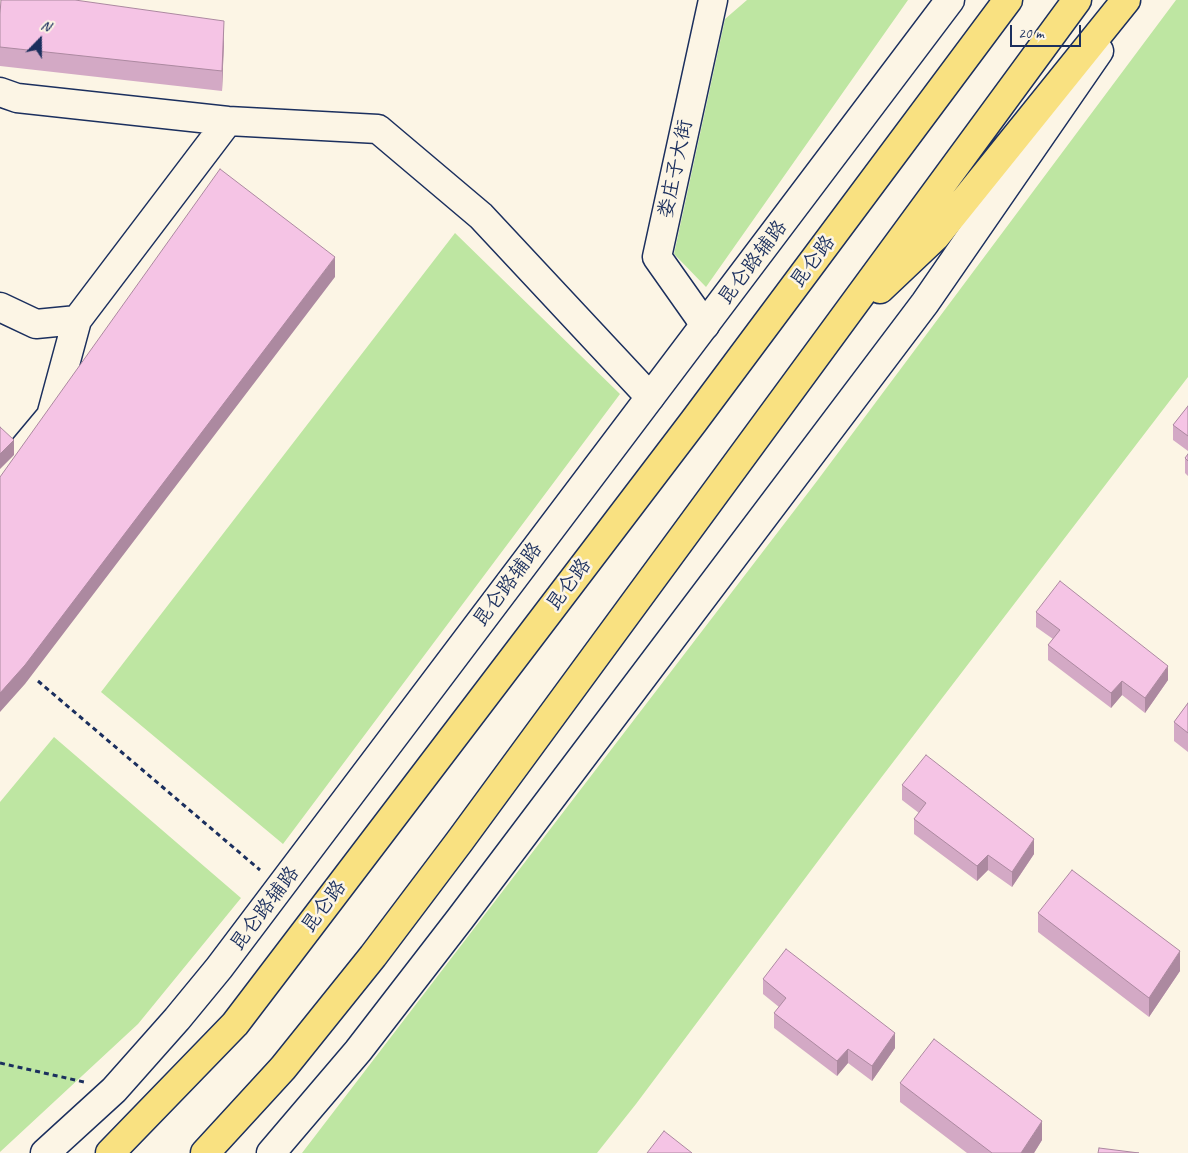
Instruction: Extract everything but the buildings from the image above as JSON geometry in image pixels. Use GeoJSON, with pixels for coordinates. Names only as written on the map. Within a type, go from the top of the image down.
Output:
{"type":"FeatureCollection","features":[{"type":"Feature","properties":{"kind":"highway","name":"昆仑路"},"geometry":{"type":"LineString","coordinates":[[110,1153],[236,1024],[700,413],[1008,0]]}},
{"type":"Feature","properties":{"kind":"highway"},"geometry":{"type":"LineString","coordinates":[[205,1153],[283,1068],[390,933],[662,567],[1077,0]]}},
{"type":"Feature","properties":{"kind":"highway"},"geometry":{"type":"LineString","coordinates":[[830,336],[936,236],[1126,0]]}},
{"type":"Feature","properties":{"kind":"main road","name":"娄庄子大街"},"geometry":{"type":"LineString","coordinates":[[705,325],[657,257],[713,0]]}},
{"type":"Feature","properties":{"kind":"main road","name":"昆仑路辅路"},"geometry":{"type":"LineString","coordinates":[[45,1153],[114,1090],[219,968],[950,0]]}},
{"type":"Feature","properties":{"kind":"main road"},"geometry":{"type":"LineString","coordinates":[[272,1153],[358,1051],[460,919],[924,303],[1135,0]]}},
{"type":"Feature","properties":{"kind":"main road"},"geometry":{"type":"LineString","coordinates":[[0,92],[17,98],[228,121],[378,128],[481,216],[650,397]]}},
{"type":"Feature","properties":{"kind":"main road"},"geometry":{"type":"LineString","coordinates":[[0,476],[51,416],[77,320],[228,121]]}},
{"type":"Feature","properties":{"kind":"main road"},"geometry":{"type":"LineString","coordinates":[[0,307],[36,324],[77,320]]}},
{"type":"Feature","properties":{"kind":"path"},"geometry":{"type":"LineString","coordinates":[[38,681],[281,888]]}},
{"type":"Feature","properties":{"kind":"path"},"geometry":{"type":"LineString","coordinates":[[0,1062],[114,1090]]}},
{"type":"Feature","properties":{"kind":"green space"},"geometry":{"type":"Polygon","coordinates":[[[747,0],[908,0],[706,287],[674,254],[725,19],[747,0]]]}},
{"type":"Feature","properties":{"kind":"green space"},"geometry":{"type":"Polygon","coordinates":[[[1176,0],[1188,0],[1188,377],[597,1153],[302,1153],[817,481],[1176,0]]]}},
{"type":"Feature","properties":{"kind":"green space"},"geometry":{"type":"Polygon","coordinates":[[[455,233],[620,394],[283,844],[101,692],[455,233]]]}},
{"type":"Feature","properties":{"kind":"green space"},"geometry":{"type":"Polygon","coordinates":[[[54,737],[241,898],[138,1024],[0,1152],[0,802],[54,737]]]}}]}
